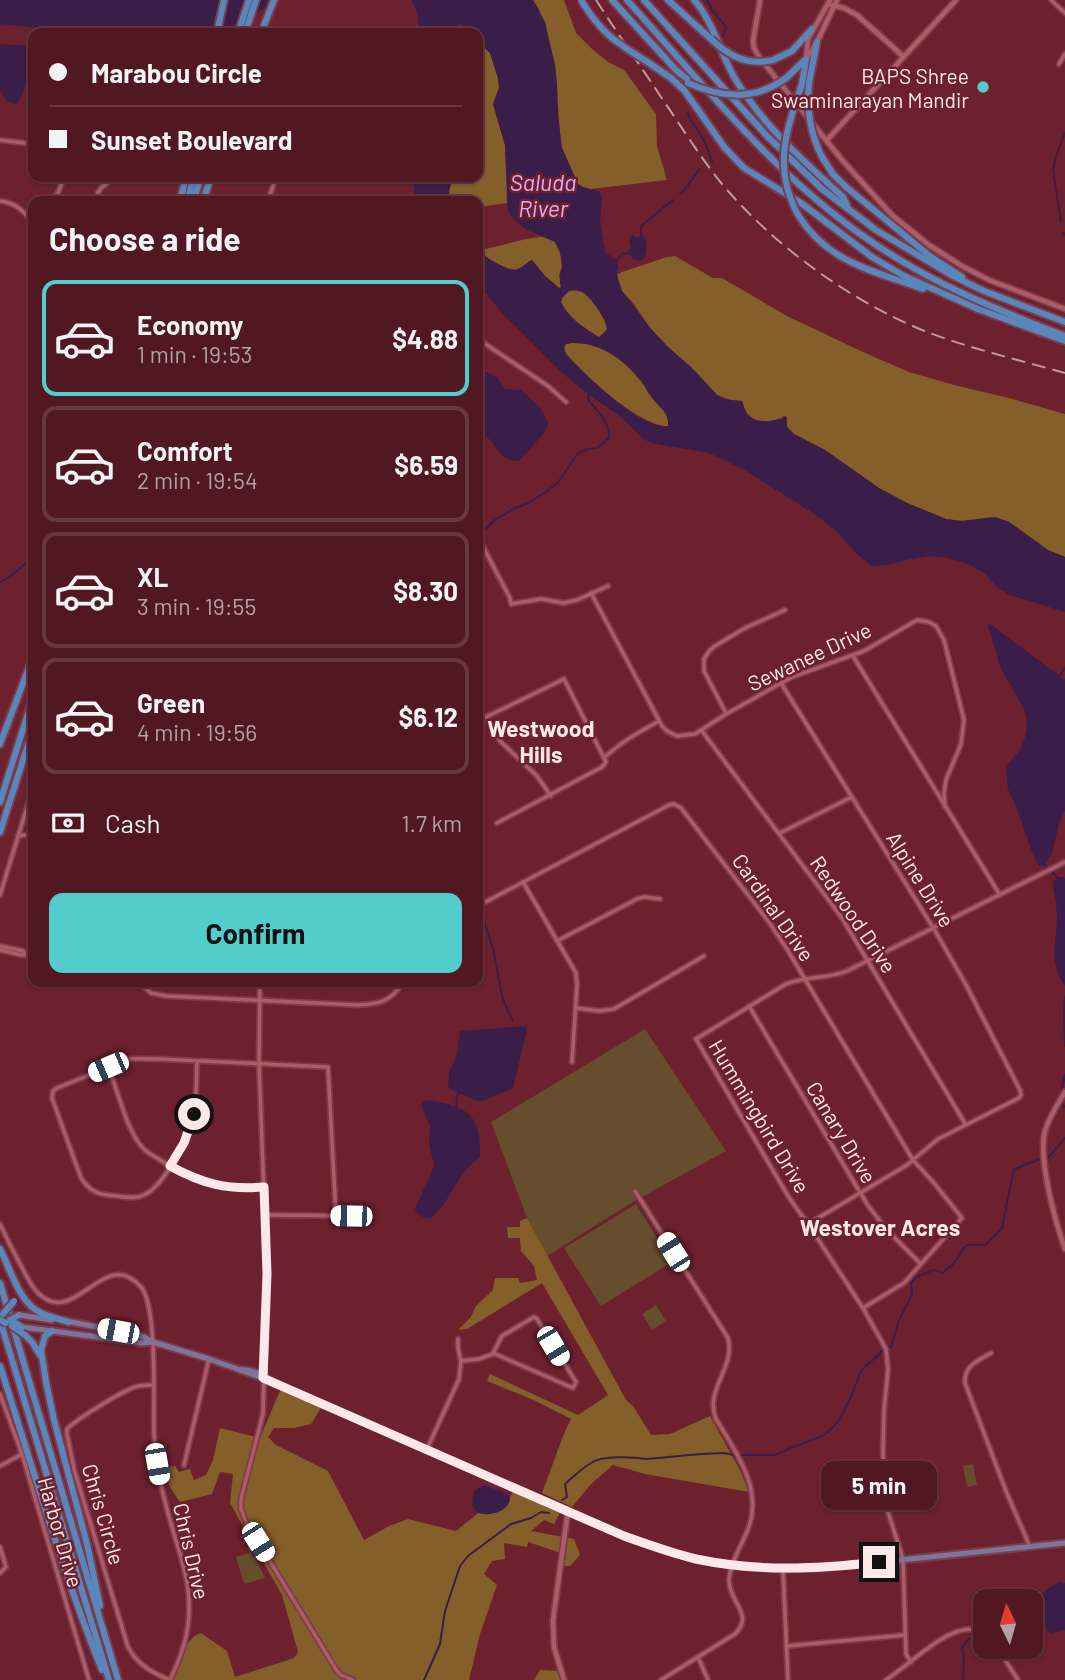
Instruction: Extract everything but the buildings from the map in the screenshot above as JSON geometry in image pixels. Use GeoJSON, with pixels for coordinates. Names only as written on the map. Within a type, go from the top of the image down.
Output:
{"type":"FeatureCollection","features":[{"type":"Feature","properties":{"kind":"highway"},"geometry":{"type":"LineString","coordinates":[[218,28],[224,0]]}},
{"type":"Feature","properties":{"kind":"highway"},"geometry":{"type":"LineString","coordinates":[[244,28],[249,0]]}},
{"type":"Feature","properties":{"kind":"highway"},"geometry":{"type":"LineString","coordinates":[[245,28],[256,0]]}},
{"type":"Feature","properties":{"kind":"highway"},"geometry":{"type":"LineString","coordinates":[[263,28],[274,0]]}},
{"type":"Feature","properties":{"kind":"highway"},"geometry":{"type":"LineString","coordinates":[[581,0],[601,29],[612,39],[664,72],[702,89],[727,95],[748,95],[769,88],[786,78],[806,59]]}},
{"type":"Feature","properties":{"kind":"highway"},"geometry":{"type":"LineString","coordinates":[[612,0],[676,70],[702,89]]}},
{"type":"Feature","properties":{"kind":"highway"},"geometry":{"type":"LineString","coordinates":[[627,0],[762,149],[821,204],[870,242],[956,291],[1065,335]]}},
{"type":"Feature","properties":{"kind":"highway"},"geometry":{"type":"LineString","coordinates":[[645,0],[766,136],[822,189],[894,243],[953,276],[1065,322]]}},
{"type":"Feature","properties":{"kind":"highway"},"geometry":{"type":"LineString","coordinates":[[671,0],[727,52],[739,59],[754,62],[773,61],[792,51],[812,29]]}},
{"type":"Feature","properties":{"kind":"highway"},"geometry":{"type":"LineString","coordinates":[[694,0],[706,15],[733,75],[750,101],[782,141],[843,197],[850,209]]}},
{"type":"Feature","properties":{"kind":"highway"},"geometry":{"type":"LineString","coordinates":[[817,42],[805,84],[787,128],[783,152],[786,186],[797,213],[815,239],[838,256],[1065,341]]}},
{"type":"Feature","properties":{"kind":"highway"},"geometry":{"type":"LineString","coordinates":[[806,59],[805,84],[814,139],[822,157],[839,181],[931,257],[984,291]]}},
{"type":"Feature","properties":{"kind":"highway"},"geometry":{"type":"LineString","coordinates":[[664,72],[687,94],[728,151],[750,172],[801,204],[882,263],[916,282],[978,309]]}},
{"type":"Feature","properties":{"kind":"highway"},"geometry":{"type":"LineString","coordinates":[[0,744],[28,670]]}},
{"type":"Feature","properties":{"kind":"highway"},"geometry":{"type":"LineString","coordinates":[[0,802],[28,714]]}},
{"type":"Feature","properties":{"kind":"highway"},"geometry":{"type":"LineString","coordinates":[[0,832],[28,745]]}},
{"type":"Feature","properties":{"kind":"highway"},"geometry":{"type":"LineString","coordinates":[[0,1249],[27,1304],[41,1313],[68,1322]]}},
{"type":"Feature","properties":{"kind":"highway"},"geometry":{"type":"LineString","coordinates":[[14,1277],[17,1294],[3,1320],[108,1680]]}},
{"type":"Feature","properties":{"kind":"highway"},"geometry":{"type":"LineString","coordinates":[[0,1283],[118,1680]]}},
{"type":"Feature","properties":{"kind":"highway"},"geometry":{"type":"LineString","coordinates":[[3,1320],[19,1315]]}},
{"type":"Feature","properties":{"kind":"highway"},"geometry":{"type":"LineString","coordinates":[[3,1320],[23,1331],[41,1357]]}},
{"type":"Feature","properties":{"kind":"highway"},"geometry":{"type":"LineString","coordinates":[[52,1331],[45,1336],[42,1343],[41,1357],[54,1420],[87,1544],[108,1649]]}},
{"type":"Feature","properties":{"kind":"highway"},"geometry":{"type":"LineString","coordinates":[[0,1366],[59,1552],[88,1635],[108,1680]]}},
{"type":"Feature","properties":{"kind":"main road"},"geometry":{"type":"LineString","coordinates":[[19,1315],[123,1332],[240,1370],[244,1368],[254,1371],[263,1378],[624,1536],[699,1560],[783,1569],[823,1568],[1065,1543]]}},
{"type":"Feature","properties":{"kind":"main road"},"geometry":{"type":"LineString","coordinates":[[23,1331],[52,1331],[153,1342]]}},
{"type":"Feature","properties":{"kind":"street"},"geometry":{"type":"LineString","coordinates":[[760,0],[753,33],[754,48],[759,57],[866,188],[892,215],[929,245],[978,275],[1065,309]]}},
{"type":"Feature","properties":{"kind":"street"},"geometry":{"type":"LineString","coordinates":[[827,140],[956,0]]}},
{"type":"Feature","properties":{"kind":"street"},"geometry":{"type":"LineString","coordinates":[[1051,0],[1065,13]]}},
{"type":"Feature","properties":{"kind":"street"},"geometry":{"type":"LineString","coordinates":[[806,59],[806,45],[812,29],[829,2],[851,11],[904,57]]}},
{"type":"Feature","properties":{"kind":"street"},"geometry":{"type":"LineString","coordinates":[[806,59],[836,3]]}},
{"type":"Feature","properties":{"kind":"street"},"geometry":{"type":"LineString","coordinates":[[1059,64],[1065,54]]}},
{"type":"Feature","properties":{"kind":"street"},"geometry":{"type":"LineString","coordinates":[[0,140],[28,143]]}},
{"type":"Feature","properties":{"kind":"street"},"geometry":{"type":"LineString","coordinates":[[96,196],[109,182]]}},
{"type":"Feature","properties":{"kind":"street"},"geometry":{"type":"LineString","coordinates":[[0,201],[16,206],[28,217]]}},
{"type":"Feature","properties":{"kind":"street"},"geometry":{"type":"LineString","coordinates":[[483,342],[548,386],[566,402]]}},
{"type":"Feature","properties":{"kind":"street"},"geometry":{"type":"LineString","coordinates":[[483,547],[511,604],[541,599],[564,603],[608,586]]}},
{"type":"Feature","properties":{"kind":"street"},"geometry":{"type":"LineString","coordinates":[[591,593],[659,721],[667,731],[677,736],[702,731]]}},
{"type":"Feature","properties":{"kind":"street"},"geometry":{"type":"LineString","coordinates":[[726,714],[704,671],[703,664],[707,654],[745,628],[785,610]]}},
{"type":"Feature","properties":{"kind":"street","name":"Sewanee Drive"},"geometry":{"type":"LineString","coordinates":[[702,731],[781,683],[875,645],[917,620],[929,622],[941,632],[944,640],[964,720],[961,744],[946,780],[945,807]]}},
{"type":"Feature","properties":{"kind":"street"},"geometry":{"type":"LineString","coordinates":[[853,655],[1000,895]]}},
{"type":"Feature","properties":{"kind":"street"},"geometry":{"type":"LineString","coordinates":[[483,719],[564,679],[606,762],[602,767],[551,796],[497,823]]}},
{"type":"Feature","properties":{"kind":"street","name":"Alpine Drive"},"geometry":{"type":"LineString","coordinates":[[781,683],[934,929],[1020,1090],[1019,1098],[966,1125]]}},
{"type":"Feature","properties":{"kind":"street"},"geometry":{"type":"LineString","coordinates":[[486,718],[501,742],[531,769],[551,796]]}},
{"type":"Feature","properties":{"kind":"street"},"geometry":{"type":"LineString","coordinates":[[604,758],[627,739],[659,721]]}},
{"type":"Feature","properties":{"kind":"street","name":"Redwood Drive"},"geometry":{"type":"LineString","coordinates":[[702,731],[842,918],[966,1125]]}},
{"type":"Feature","properties":{"kind":"street"},"geometry":{"type":"LineString","coordinates":[[780,833],[852,797]]}},
{"type":"Feature","properties":{"kind":"street"},"geometry":{"type":"LineString","coordinates":[[0,895],[28,804]]}},
{"type":"Feature","properties":{"kind":"street","name":"Cardinal Drive"},"geometry":{"type":"LineString","coordinates":[[483,902],[669,805],[678,805],[769,922],[913,1160],[962,1218],[921,1264]]}},
{"type":"Feature","properties":{"kind":"street"},"geometry":{"type":"LineString","coordinates":[[18,836],[28,835]]}},
{"type":"Feature","properties":{"kind":"street"},"geometry":{"type":"LineString","coordinates":[[749,1006],[786,984],[805,978],[837,975],[1064,863]]}},
{"type":"Feature","properties":{"kind":"street"},"geometry":{"type":"LineString","coordinates":[[523,882],[576,973],[572,1062]]}},
{"type":"Feature","properties":{"kind":"street"},"geometry":{"type":"LineString","coordinates":[[557,941],[637,899],[660,899]]}},
{"type":"Feature","properties":{"kind":"street"},"geometry":{"type":"LineString","coordinates":[[0,948],[23,951],[27,955],[22,956],[0,948]]}},
{"type":"Feature","properties":{"kind":"street"},"geometry":{"type":"LineString","coordinates":[[576,1008],[600,1011],[614,1009],[704,956]]}},
{"type":"Feature","properties":{"kind":"street"},"geometry":{"type":"LineString","coordinates":[[144,987],[160,996],[358,1005],[374,1004],[391,998],[400,987]]}},
{"type":"Feature","properties":{"kind":"street"},"geometry":{"type":"LineString","coordinates":[[260,987],[259,1063],[267,1274],[263,1414],[241,1499],[242,1514],[337,1671],[353,1680]]}},
{"type":"Feature","properties":{"kind":"street","name":"Hummingbird Drive"},"geometry":{"type":"LineString","coordinates":[[749,1006],[696,1039],[788,1196],[863,1308],[883,1343],[887,1360],[883,1452],[885,1486],[888,1512],[903,1559],[906,1654],[911,1662]]}},
{"type":"Feature","properties":{"kind":"street","name":"Canary Drive"},"geometry":{"type":"LineString","coordinates":[[749,1006],[861,1194],[885,1228],[921,1264]]}},
{"type":"Feature","properties":{"kind":"street"},"geometry":{"type":"LineString","coordinates":[[197,1061],[192,1120],[184,1143],[152,1190],[138,1197],[111,1196],[88,1187],[82,1178],[52,1095],[57,1088],[129,1059],[197,1061],[259,1063],[328,1066],[336,1216]]}},
{"type":"Feature","properties":{"kind":"street"},"geometry":{"type":"LineString","coordinates":[[108,1067],[128,1122],[146,1151],[188,1176],[210,1183],[242,1189],[264,1187]]}},
{"type":"Feature","properties":{"kind":"street"},"geometry":{"type":"LineString","coordinates":[[1065,1092],[1046,1128],[1043,1150],[1055,1215],[1065,1249]]}},
{"type":"Feature","properties":{"kind":"street"},"geometry":{"type":"LineString","coordinates":[[807,1224],[861,1194],[913,1160],[938,1139],[966,1125]]}},
{"type":"Feature","properties":{"kind":"street"},"geometry":{"type":"LineString","coordinates":[[635,1191],[728,1338],[730,1356],[714,1395],[713,1410],[746,1471],[752,1506],[750,1525],[729,1577],[730,1590],[742,1615],[742,1627],[661,1680]]}},
{"type":"Feature","properties":{"kind":"street"},"geometry":{"type":"LineString","coordinates":[[265,1215],[366,1216]]}},
{"type":"Feature","properties":{"kind":"street","name":"Chris Drive"},"geometry":{"type":"LineString","coordinates":[[0,1224],[30,1282],[41,1295],[50,1300],[70,1301],[100,1279],[112,1275],[124,1276],[136,1282],[146,1295],[152,1322],[157,1464],[189,1596],[189,1621],[183,1652],[170,1680]]}},
{"type":"Feature","properties":{"kind":"street"},"geometry":{"type":"LineString","coordinates":[[863,1308],[904,1283],[921,1264]]}},
{"type":"Feature","properties":{"kind":"street"},"geometry":{"type":"LineString","coordinates":[[461,1361],[479,1359],[493,1353],[502,1336],[534,1317],[576,1382],[573,1388],[493,1353]]}},
{"type":"Feature","properties":{"kind":"street"},"geometry":{"type":"LineString","coordinates":[[427,1449],[459,1378],[461,1361],[458,1339]]}},
{"type":"Feature","properties":{"kind":"street"},"geometry":{"type":"LineString","coordinates":[[991,1353],[968,1368],[964,1375],[965,1383],[1030,1547]]}},
{"type":"Feature","properties":{"kind":"street"},"geometry":{"type":"LineString","coordinates":[[184,1465],[209,1359]]}},
{"type":"Feature","properties":{"kind":"street","name":"Chris Circle"},"geometry":{"type":"LineString","coordinates":[[153,1385],[138,1386],[125,1391],[75,1422],[67,1429],[67,1434],[74,1469],[128,1647],[146,1668],[170,1680]]}},
{"type":"Feature","properties":{"kind":"street","name":"Harbor Drive"},"geometry":{"type":"LineString","coordinates":[[0,1394],[22,1454],[89,1680]]}},
{"type":"Feature","properties":{"kind":"street"},"geometry":{"type":"LineString","coordinates":[[0,1466],[22,1454]]}},
{"type":"Feature","properties":{"kind":"street"},"geometry":{"type":"LineString","coordinates":[[564,1680],[554,1647],[553,1620],[568,1511]]}},
{"type":"Feature","properties":{"kind":"street"},"geometry":{"type":"LineString","coordinates":[[0,1547],[6,1567],[0,1573]]}},
{"type":"Feature","properties":{"kind":"street"},"geometry":{"type":"LineString","coordinates":[[783,1569],[788,1680]]}},
{"type":"Feature","properties":{"kind":"street"},"geometry":{"type":"LineString","coordinates":[[886,1680],[939,1642],[962,1630],[973,1629]]}},
{"type":"Feature","properties":{"kind":"street"},"geometry":{"type":"LineString","coordinates":[[787,1646],[905,1635]]}},
{"type":"Feature","properties":{"kind":"street"},"geometry":{"type":"LineString","coordinates":[[698,1657],[708,1680]]}},
{"type":"Feature","properties":{"kind":"street"},"geometry":{"type":"LineString","coordinates":[[1004,1659],[1017,1680]]}},
{"type":"Feature","properties":{"kind":"shaded area"},"geometry":{"type":"Polygon","coordinates":[[[533,0],[564,0],[576,33],[608,62],[624,70],[656,114],[657,146],[667,180],[591,189],[578,184],[562,148],[555,65],[539,9],[533,0]]]}},
{"type":"Feature","properties":{"kind":"shaded area"},"geometry":{"type":"Polygon","coordinates":[[[483,47],[490,53],[498,78],[499,88],[493,104],[505,145],[507,203],[483,206],[483,196],[450,196],[452,182],[483,182],[483,47]]]}},
{"type":"Feature","properties":{"kind":"shaded area"},"geometry":{"type":"Polygon","coordinates":[[[546,236],[555,242],[562,266],[559,275],[561,287],[545,276],[532,260],[512,270],[483,254],[483,250],[546,236]]]}},
{"type":"Feature","properties":{"kind":"shaded area"},"geometry":{"type":"Polygon","coordinates":[[[675,256],[713,278],[722,278],[787,316],[909,372],[1065,414],[1065,557],[1048,550],[1009,522],[995,517],[962,521],[946,519],[907,503],[879,488],[825,450],[794,434],[787,427],[787,417],[769,421],[755,419],[745,409],[717,395],[651,329],[622,291],[616,275],[675,256]]]}},
{"type":"Feature","properties":{"kind":"shaded area"},"geometry":{"type":"Polygon","coordinates":[[[569,291],[585,294],[597,308],[607,329],[599,337],[577,322],[564,307],[562,298],[569,291]]]}},
{"type":"Feature","properties":{"kind":"shaded area"},"geometry":{"type":"Polygon","coordinates":[[[577,342],[605,350],[628,366],[664,411],[669,426],[643,418],[596,384],[563,349],[566,344],[577,342]]]}},
{"type":"Feature","properties":{"kind":"shaded area"},"geometry":{"type":"Polygon","coordinates":[[[645,1029],[726,1151],[636,1200],[547,1256],[527,1218],[491,1122],[645,1029]]]}},
{"type":"Feature","properties":{"kind":"shaded area"},"geometry":{"type":"Polygon","coordinates":[[[636,1204],[672,1262],[601,1306],[564,1248],[636,1204]]]}},
{"type":"Feature","properties":{"kind":"shaded area"},"geometry":{"type":"Polygon","coordinates":[[[527,1218],[626,1400],[633,1406],[651,1435],[670,1434],[710,1416],[749,1492],[645,1474],[613,1465],[591,1484],[572,1507],[542,1493],[571,1419],[487,1381],[490,1374],[578,1415],[608,1395],[542,1283],[467,1329],[458,1330],[470,1318],[476,1306],[493,1290],[495,1278],[518,1278],[520,1283],[537,1280],[534,1266],[521,1251],[520,1238],[508,1238],[507,1227],[520,1227],[520,1221],[527,1218]]]}},
{"type":"Feature","properties":{"kind":"shaded area"},"geometry":{"type":"Polygon","coordinates":[[[656,1305],[666,1321],[652,1330],[642,1314],[656,1305]]]}},
{"type":"Feature","properties":{"kind":"shaded area"},"geometry":{"type":"Polygon","coordinates":[[[282,1386],[324,1403],[311,1424],[294,1428],[274,1428],[268,1437],[276,1445],[328,1471],[364,1540],[408,1519],[456,1531],[478,1513],[496,1513],[509,1501],[514,1487],[562,1509],[554,1524],[544,1520],[531,1531],[574,1539],[580,1555],[570,1566],[560,1566],[561,1553],[528,1542],[527,1547],[504,1543],[505,1559],[492,1561],[484,1574],[497,1585],[480,1634],[469,1680],[170,1680],[186,1646],[201,1633],[227,1651],[235,1677],[294,1658],[298,1652],[282,1595],[230,1503],[233,1474],[220,1472],[212,1494],[180,1502],[170,1486],[164,1467],[175,1466],[179,1472],[190,1469],[194,1480],[206,1475],[213,1460],[220,1428],[260,1438],[282,1386]]]}},
{"type":"Feature","properties":{"kind":"shaded area"},"geometry":{"type":"Polygon","coordinates":[[[973,1464],[977,1485],[967,1487],[963,1466],[973,1464]]]}},
{"type":"Feature","properties":{"kind":"shaded area"},"geometry":{"type":"Polygon","coordinates":[[[249,1545],[265,1578],[244,1584],[236,1557],[249,1553],[249,1545]]]}},
{"type":"Feature","properties":{"kind":"shaded area"},"geometry":{"type":"Polygon","coordinates":[[[540,1670],[561,1671],[565,1680],[534,1680],[540,1670]]]}},
{"type":"Feature","properties":{"kind":"water"},"geometry":{"type":"Polygon","coordinates":[[[0,0],[273,0],[259,12],[227,28],[38,28],[0,24],[0,0]]]}},
{"type":"Feature","properties":{"kind":"water","name":"Saluda River"},"geometry":{"type":"Polygon","coordinates":[[[412,0],[533,0],[545,22],[555,65],[562,148],[578,184],[600,192],[600,220],[605,252],[617,261],[617,275],[622,291],[651,329],[717,395],[723,399],[742,401],[746,413],[754,420],[772,421],[786,416],[787,427],[794,434],[825,450],[879,488],[907,503],[946,519],[962,521],[995,517],[1009,522],[1048,550],[1065,557],[1065,612],[1010,595],[998,588],[984,573],[949,558],[931,556],[872,566],[816,515],[746,471],[709,453],[651,443],[559,370],[501,312],[483,289],[483,255],[514,270],[532,260],[559,288],[562,261],[555,242],[525,229],[507,208],[505,145],[493,104],[499,88],[498,78],[490,53],[483,47],[483,28],[464,28],[461,24],[459,28],[419,28],[412,0]],[[569,291],[561,302],[572,318],[599,337],[607,329],[601,314],[585,293],[569,291]],[[582,343],[566,344],[564,347],[566,354],[586,374],[628,410],[656,425],[668,426],[664,411],[627,366],[610,353],[582,343]]]}},
{"type":"Feature","properties":{"kind":"water"},"geometry":{"type":"Polygon","coordinates":[[[0,44],[28,46],[28,79],[16,104],[8,102],[0,91],[0,44]]]}},
{"type":"Feature","properties":{"kind":"water"},"geometry":{"type":"Polygon","coordinates":[[[414,182],[452,182],[450,196],[415,196],[414,182]]]}},
{"type":"Feature","properties":{"kind":"water"},"geometry":{"type":"Polygon","coordinates":[[[633,235],[637,238],[644,236],[647,244],[645,257],[640,261],[634,260],[628,253],[631,247],[629,238],[633,235]]]}},
{"type":"Feature","properties":{"kind":"water"},"geometry":{"type":"Polygon","coordinates":[[[483,372],[497,377],[505,389],[521,390],[540,407],[548,423],[545,432],[519,461],[506,458],[483,434],[483,372]]]}},
{"type":"Feature","properties":{"kind":"water"},"geometry":{"type":"Polygon","coordinates":[[[990,624],[1065,680],[1065,810],[1052,854],[1044,865],[1039,866],[1033,855],[1008,789],[1006,771],[1024,741],[1026,716],[1001,669],[988,626],[990,624]]]}},
{"type":"Feature","properties":{"kind":"water"},"geometry":{"type":"Polygon","coordinates":[[[1064,877],[1065,880],[1065,985],[1055,962],[1057,916],[1053,882],[1064,877]]]}},
{"type":"Feature","properties":{"kind":"water"},"geometry":{"type":"Polygon","coordinates":[[[525,1026],[527,1029],[513,1088],[480,1102],[448,1087],[460,1031],[525,1026]]]}},
{"type":"Feature","properties":{"kind":"water"},"geometry":{"type":"Polygon","coordinates":[[[425,1100],[451,1105],[469,1114],[478,1131],[480,1143],[480,1158],[466,1170],[431,1218],[422,1216],[415,1209],[434,1166],[429,1143],[430,1126],[421,1105],[425,1100]]]}},
{"type":"Feature","properties":{"kind":"water"},"geometry":{"type":"Polygon","coordinates":[[[484,1485],[510,1495],[504,1509],[485,1514],[474,1509],[474,1491],[484,1485]]]}},
{"type":"Feature","properties":{"kind":"water"},"geometry":{"type":"Polygon","coordinates":[[[1059,1582],[1065,1583],[1065,1630],[1050,1634],[1043,1624],[1043,1594],[1059,1582]]]}},
{"type":"Feature","properties":{"kind":"waterway"},"geometry":{"type":"LineString","coordinates":[[707,0],[726,27],[723,36]]}},
{"type":"Feature","properties":{"kind":"waterway"},"geometry":{"type":"LineString","coordinates":[[688,113],[712,162]]}},
{"type":"Feature","properties":{"kind":"waterway"},"geometry":{"type":"LineString","coordinates":[[1061,222],[1053,170],[1065,133]]}},
{"type":"Feature","properties":{"kind":"waterway"},"geometry":{"type":"LineString","coordinates":[[681,194],[700,169]]}},
{"type":"Feature","properties":{"kind":"waterway"},"geometry":{"type":"LineString","coordinates":[[641,236],[641,226],[673,200]]}},
{"type":"Feature","properties":{"kind":"waterway"},"geometry":{"type":"LineString","coordinates":[[617,261],[622,254],[629,253]]}},
{"type":"Feature","properties":{"kind":"waterway"},"geometry":{"type":"LineString","coordinates":[[483,532],[495,520],[529,503],[557,484],[578,453],[597,448],[609,438],[606,423],[589,401],[590,394]]}},
{"type":"Feature","properties":{"kind":"waterway"},"geometry":{"type":"LineString","coordinates":[[0,582],[28,562]]}},
{"type":"Feature","properties":{"kind":"waterway"},"geometry":{"type":"LineString","coordinates":[[1059,676],[1065,668]]}},
{"type":"Feature","properties":{"kind":"waterway"},"geometry":{"type":"LineString","coordinates":[[1044,864],[1059,879]]}},
{"type":"Feature","properties":{"kind":"waterway"},"geometry":{"type":"LineString","coordinates":[[483,916],[494,952],[502,997],[513,1021]]}},
{"type":"Feature","properties":{"kind":"waterway"},"geometry":{"type":"LineString","coordinates":[[1065,997],[1065,1046]]}},
{"type":"Feature","properties":{"kind":"waterway"},"geometry":{"type":"LineString","coordinates":[[1061,1093],[1065,1075]]}},
{"type":"Feature","properties":{"kind":"waterway"},"geometry":{"type":"LineString","coordinates":[[456,1106],[458,1093]]}},
{"type":"Feature","properties":{"kind":"waterway"},"geometry":{"type":"LineString","coordinates":[[1062,1099],[1065,1107]]}},
{"type":"Feature","properties":{"kind":"waterway"},"geometry":{"type":"LineString","coordinates":[[1047,1159],[1065,1138]]}},
{"type":"Feature","properties":{"kind":"waterway"},"geometry":{"type":"LineString","coordinates":[[887,1347],[891,1347],[899,1320],[912,1295],[911,1283],[916,1277],[933,1270],[943,1273],[966,1246],[985,1245],[1002,1228],[1014,1169],[1040,1159]]}},
{"type":"Feature","properties":{"kind":"waterway"},"geometry":{"type":"LineString","coordinates":[[741,1455],[774,1455],[824,1435],[840,1419],[861,1371],[883,1350]]}},
{"type":"Feature","properties":{"kind":"waterway"},"geometry":{"type":"LineString","coordinates":[[562,1500],[567,1497],[565,1484],[596,1460],[724,1453],[734,1455]]}},
{"type":"Feature","properties":{"kind":"waterway"},"geometry":{"type":"LineString","coordinates":[[424,1680],[440,1644],[445,1611],[460,1566],[468,1556],[511,1524],[541,1512],[549,1513]]}},
{"type":"Feature","properties":{"kind":"waterway"},"geometry":{"type":"LineString","coordinates":[[963,1680],[962,1647],[973,1637]]}},
{"type":"Feature","properties":{"kind":"railway"},"geometry":{"type":"LineString","coordinates":[[596,0],[714,174],[743,207],[790,251],[843,289],[899,320],[961,344],[1065,373]]}},
{"type":"Feature","properties":{"kind":"place","name":"BAPS Shree Swaminarayan Mandir"},"geometry":{"type":"Point","coordinates":[983,87]}},
{"type":"Feature","properties":{"kind":"district","name":"Westwood Hills"},"geometry":{"type":"Point","coordinates":[541,741]}},
{"type":"Feature","properties":{"kind":"district","name":"Westover Acres"},"geometry":{"type":"Point","coordinates":[880,1227]}},
{"type":"Feature","properties":{"kind":"route"},"geometry":{"type":"LineString","coordinates":[[194,1114],[189,1133],[170,1166],[188,1176],[229,1188],[264,1187],[267,1274],[263,1378],[624,1536],[671,1552],[699,1560],[778,1569],[823,1568],[879,1562]]}}]}
